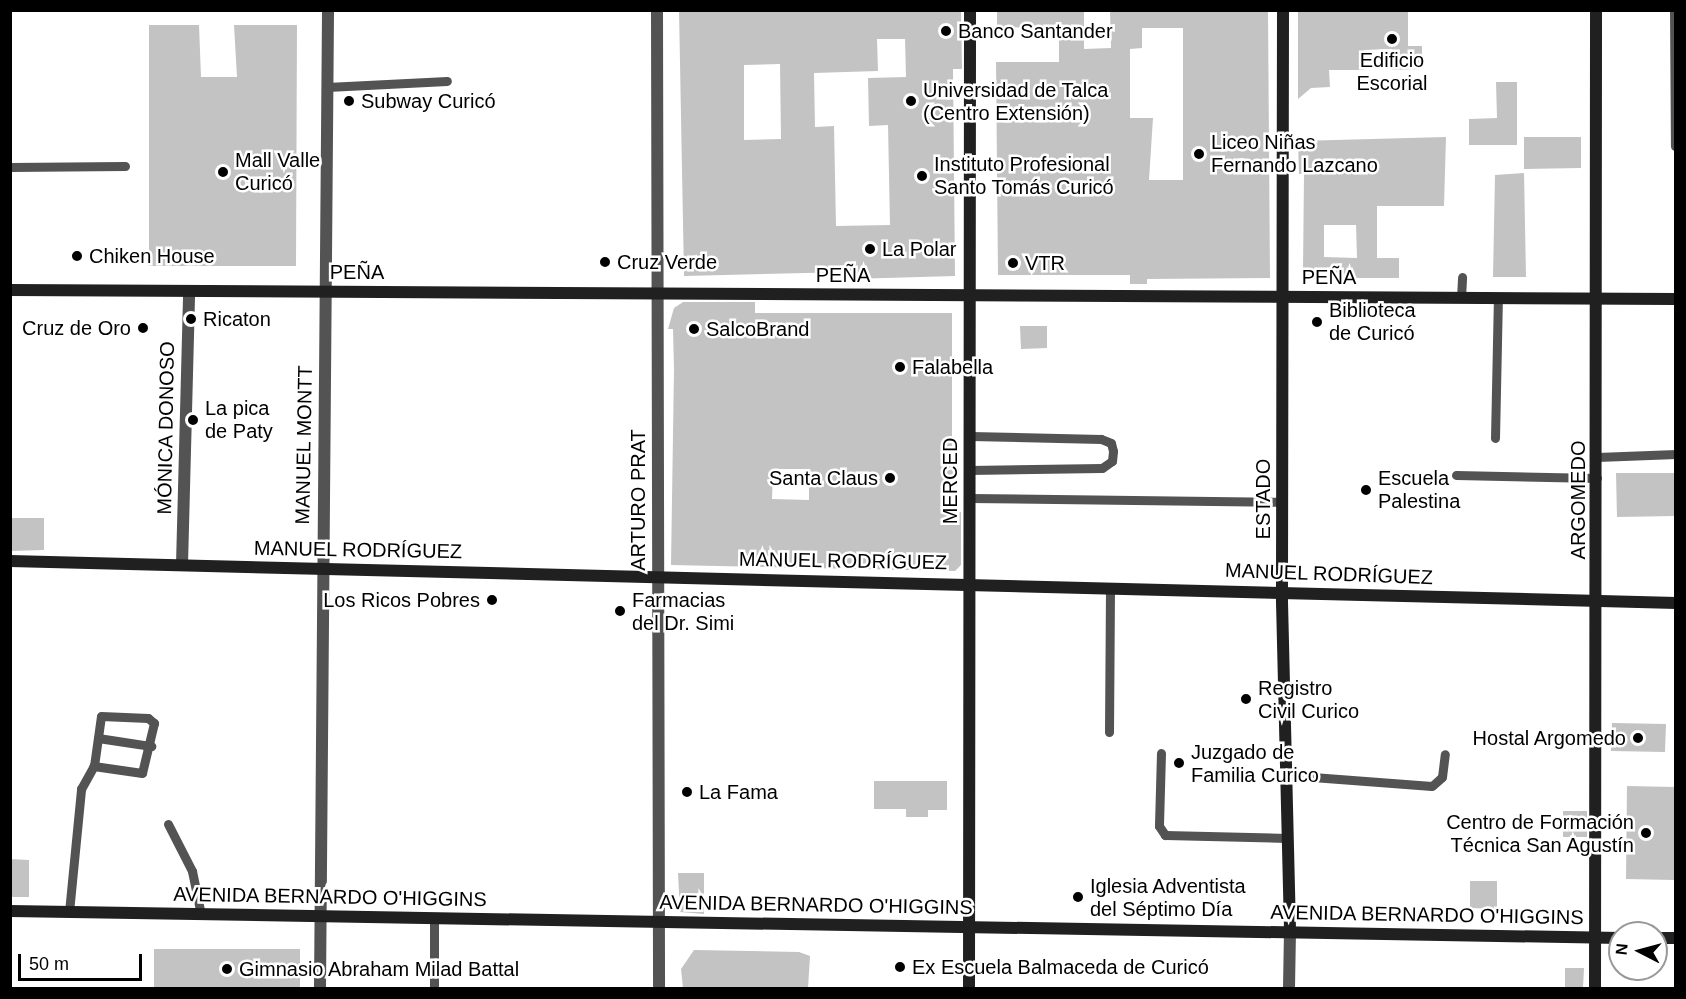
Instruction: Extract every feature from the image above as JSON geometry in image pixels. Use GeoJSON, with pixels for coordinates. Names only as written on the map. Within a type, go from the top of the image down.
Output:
{"type":"FeatureCollection","features":[{"type":"Feature","properties":{"kind":"street","name":"MANUEL MONTT"},"geometry":{"type":"LineString","coordinates":[[320,988],[328,10]]}},
{"type":"Feature","properties":{"kind":"street","name":"ARTURO PRAT"},"geometry":{"type":"LineString","coordinates":[[657,10],[659,988]]}},
{"type":"Feature","properties":{"kind":"street","name":"MERCED"},"geometry":{"type":"LineString","coordinates":[[969,988],[970,10]]}},
{"type":"Feature","properties":{"kind":"street","name":"ESTADO"},"geometry":{"type":"LineString","coordinates":[[1283,10],[1282,592],[1290,932],[1289,988]]}},
{"type":"Feature","properties":{"kind":"street","name":"ARGOMEDO"},"geometry":{"type":"LineString","coordinates":[[1595,988],[1596,10]]}},
{"type":"Feature","properties":{"kind":"street","name":"PEÑA"},"geometry":{"type":"LineString","coordinates":[[10,290],[1676,299]]}},
{"type":"Feature","properties":{"kind":"street","name":"MÓNICA DONOSO"},"geometry":{"type":"LineString","coordinates":[[182,565],[189,291]]}},
{"type":"Feature","properties":{"kind":"street","name":"MANUEL RODRÍGUEZ"},"geometry":{"type":"LineString","coordinates":[[10,561],[969,583],[1676,603]]}},
{"type":"Feature","properties":{"kind":"street","name":"AVENIDA BERNARDO O'HIGGINS"},"geometry":{"type":"LineString","coordinates":[[10,911],[1608,938]]}},
{"type":"Feature","properties":{"kind":"lane"},"geometry":{"type":"LineString","coordinates":[[1674,10],[1675,146]]}},
{"type":"Feature","properties":{"kind":"lane"},"geometry":{"type":"LineString","coordinates":[[327,87],[447,81]]}},
{"type":"Feature","properties":{"kind":"lane"},"geometry":{"type":"LineString","coordinates":[[10,167],[125,166]]}},
{"type":"Feature","properties":{"kind":"lane"},"geometry":{"type":"LineString","coordinates":[[1461,298],[1462,277]]}},
{"type":"Feature","properties":{"kind":"lane"},"geometry":{"type":"LineString","coordinates":[[1495,438],[1498,298]]}},
{"type":"Feature","properties":{"kind":"lane"},"geometry":{"type":"LineString","coordinates":[[969,471],[1102,468],[1112,460],[1113,451],[1111,443],[1101,439],[970,436]]}},
{"type":"Feature","properties":{"kind":"lane"},"geometry":{"type":"LineString","coordinates":[[1597,457],[1676,454]]}},
{"type":"Feature","properties":{"kind":"lane"},"geometry":{"type":"LineString","coordinates":[[1456,475],[1597,478]]}},
{"type":"Feature","properties":{"kind":"lane"},"geometry":{"type":"LineString","coordinates":[[969,498],[1282,502]]}},
{"type":"Feature","properties":{"kind":"lane"},"geometry":{"type":"LineString","coordinates":[[1109,732],[1110,587]]}},
{"type":"Feature","properties":{"kind":"lane"},"geometry":{"type":"LineString","coordinates":[[69,912],[81,789],[94,766],[104,713],[148,718],[154,723],[151,746],[142,773],[94,766]]}},
{"type":"Feature","properties":{"kind":"lane"},"geometry":{"type":"LineString","coordinates":[[98,738],[151,746]]}},
{"type":"Feature","properties":{"kind":"lane"},"geometry":{"type":"LineString","coordinates":[[1161,753],[1159,826],[1165,835],[1287,838]]}},
{"type":"Feature","properties":{"kind":"lane"},"geometry":{"type":"LineString","coordinates":[[1286,775],[1431,786],[1442,777],[1445,754]]}},
{"type":"Feature","properties":{"kind":"lane"},"geometry":{"type":"LineString","coordinates":[[168,824],[192,871],[201,915]]}},
{"type":"Feature","properties":{"kind":"lane"},"geometry":{"type":"LineString","coordinates":[[434,918],[434,988]]}},
{"type":"Feature","properties":{"kind":"building"},"geometry":{"type":"Polygon","coordinates":[[[679,10],[961,10],[962,69],[953,69],[955,276],[850,279],[850,272],[684,276],[679,10]],[[877,39],[878,71],[814,73],[815,127],[834,126],[836,226],[890,225],[888,125],[869,126],[868,78],[906,77],[905,39],[877,39]],[[780,64],[744,65],[744,140],[781,139],[780,64]]]}},
{"type":"Feature","properties":{"kind":"building"},"geometry":{"type":"Polygon","coordinates":[[[997,10],[1084,10],[1084,49],[1111,48],[1110,10],[1268,10],[1270,278],[1147,279],[1147,284],[1130,284],[1130,275],[998,275],[996,62],[1059,62],[1059,26],[997,28],[997,10]],[[1142,28],[1142,48],[1130,49],[1130,118],[1153,118],[1149,180],[1183,180],[1183,28],[1142,28]]]}},
{"type":"Feature","properties":{"kind":"building"},"geometry":{"type":"Polygon","coordinates":[[[1298,10],[1408,10],[1408,46],[1422,46],[1422,69],[1392,70],[1392,49],[1364,50],[1364,70],[1329,70],[1330,87],[1311,88],[1298,99],[1298,10]]]}},
{"type":"Feature","properties":{"kind":"building","name":"Mall Valle Curicó"},"geometry":{"type":"Polygon","coordinates":[[[149,25],[199,25],[201,77],[237,77],[234,25],[297,25],[296,266],[149,266],[149,25]]]}},
{"type":"Feature","properties":{"kind":"building"},"geometry":{"type":"Polygon","coordinates":[[[1496,82],[1517,82],[1517,145],[1469,145],[1469,119],[1497,118],[1496,82]]]}},
{"type":"Feature","properties":{"kind":"building"},"geometry":{"type":"Polygon","coordinates":[[[1446,137],[1444,206],[1377,206],[1377,258],[1399,258],[1399,278],[1312,278],[1303,270],[1304,174],[1299,174],[1298,141],[1446,137]],[[1324,225],[1324,257],[1357,258],[1356,225],[1324,225]]]}},
{"type":"Feature","properties":{"kind":"building"},"geometry":{"type":"Polygon","coordinates":[[[1524,137],[1581,137],[1581,168],[1524,169],[1524,137]]]}},
{"type":"Feature","properties":{"kind":"building"},"geometry":{"type":"Polygon","coordinates":[[[1524,173],[1526,277],[1493,277],[1495,175],[1524,173]]]}},
{"type":"Feature","properties":{"kind":"building"},"geometry":{"type":"Polygon","coordinates":[[[683,302],[755,302],[755,313],[952,313],[952,443],[955,512],[961,512],[961,565],[955,571],[671,565],[674,369],[673,329],[668,329],[674,308],[683,302]],[[773,469],[772,499],[809,500],[809,469],[773,469]]]}},
{"type":"Feature","properties":{"kind":"building"},"geometry":{"type":"Polygon","coordinates":[[[1020,326],[1047,326],[1047,348],[1021,349],[1020,326]]]}},
{"type":"Feature","properties":{"kind":"building"},"geometry":{"type":"Polygon","coordinates":[[[1616,473],[1676,473],[1676,516],[1617,517],[1616,473]]]}},
{"type":"Feature","properties":{"kind":"building"},"geometry":{"type":"Polygon","coordinates":[[[10,518],[44,518],[44,550],[10,551],[10,518]]]}},
{"type":"Feature","properties":{"kind":"building","name":"Hostal Argomedo"},"geometry":{"type":"Polygon","coordinates":[[[1612,723],[1666,724],[1665,752],[1611,751],[1612,723]]]}},
{"type":"Feature","properties":{"kind":"building"},"geometry":{"type":"Polygon","coordinates":[[[874,781],[947,781],[947,810],[928,810],[928,817],[906,817],[906,809],[874,809],[874,781]]]}},
{"type":"Feature","properties":{"kind":"building"},"geometry":{"type":"Polygon","coordinates":[[[1627,786],[1675,787],[1674,880],[1626,879],[1627,786]]]}},
{"type":"Feature","properties":{"kind":"building"},"geometry":{"type":"Polygon","coordinates":[[[1563,811],[1587,811],[1587,837],[1563,837],[1563,811]]]}},
{"type":"Feature","properties":{"kind":"building"},"geometry":{"type":"Polygon","coordinates":[[[10,859],[29,860],[29,897],[10,897],[10,859]]]}},
{"type":"Feature","properties":{"kind":"building"},"geometry":{"type":"Polygon","coordinates":[[[678,873],[704,873],[704,914],[680,912],[678,873]]]}},
{"type":"Feature","properties":{"kind":"building"},"geometry":{"type":"Polygon","coordinates":[[[1470,881],[1497,881],[1497,909],[1470,908],[1470,881]]]}},
{"type":"Feature","properties":{"kind":"building","name":"Gimnasio Abraham Milad Battal"},"geometry":{"type":"Polygon","coordinates":[[[154,949],[300,949],[300,988],[154,988],[154,949]]]}},
{"type":"Feature","properties":{"kind":"building"},"geometry":{"type":"Polygon","coordinates":[[[694,950],[799,952],[810,956],[808,988],[683,988],[681,969],[694,950]]]}},
{"type":"Feature","properties":{"kind":"building"},"geometry":{"type":"Polygon","coordinates":[[[1565,968],[1584,968],[1583,988],[1565,988],[1565,968]]]}},
{"type":"Feature","properties":{"kind":"place","name":"Banco Santander"},"geometry":{"type":"Point","coordinates":[946,31]}},
{"type":"Feature","properties":{"kind":"place","name":"Edificio Escorial"},"geometry":{"type":"Point","coordinates":[1392,39]}},
{"type":"Feature","properties":{"kind":"place","name":"Subway Curicó"},"geometry":{"type":"Point","coordinates":[349,101]}},
{"type":"Feature","properties":{"kind":"place","name":"Universidad de Talca (Centro Extensión)"},"geometry":{"type":"Point","coordinates":[911,101]}},
{"type":"Feature","properties":{"kind":"place","name":"Liceo Niñas Fernando Lazcano"},"geometry":{"type":"Point","coordinates":[1199,154]}},
{"type":"Feature","properties":{"kind":"place","name":"Mall Valle Curicó"},"geometry":{"type":"Point","coordinates":[223,172]}},
{"type":"Feature","properties":{"kind":"place","name":"Instituto Profesional Santo Tomás Curicó"},"geometry":{"type":"Point","coordinates":[922,176]}},
{"type":"Feature","properties":{"kind":"place","name":"La Polar"},"geometry":{"type":"Point","coordinates":[870,249]}},
{"type":"Feature","properties":{"kind":"place","name":"Chiken House"},"geometry":{"type":"Point","coordinates":[77,256]}},
{"type":"Feature","properties":{"kind":"place","name":"Cruz Verde"},"geometry":{"type":"Point","coordinates":[605,262]}},
{"type":"Feature","properties":{"kind":"place","name":"VTR"},"geometry":{"type":"Point","coordinates":[1013,263]}},
{"type":"Feature","properties":{"kind":"place","name":"Ricaton"},"geometry":{"type":"Point","coordinates":[191,319]}},
{"type":"Feature","properties":{"kind":"place","name":"Biblioteca de Curicó"},"geometry":{"type":"Point","coordinates":[1317,322]}},
{"type":"Feature","properties":{"kind":"place","name":"Cruz de Oro"},"geometry":{"type":"Point","coordinates":[143,328]}},
{"type":"Feature","properties":{"kind":"place","name":"SalcoBrand"},"geometry":{"type":"Point","coordinates":[694,329]}},
{"type":"Feature","properties":{"kind":"place","name":"Falabella"},"geometry":{"type":"Point","coordinates":[900,367]}},
{"type":"Feature","properties":{"kind":"place","name":"La pica de Paty"},"geometry":{"type":"Point","coordinates":[193,420]}},
{"type":"Feature","properties":{"kind":"place","name":"Santa Claus"},"geometry":{"type":"Point","coordinates":[890,478]}},
{"type":"Feature","properties":{"kind":"place","name":"Escuela Palestina"},"geometry":{"type":"Point","coordinates":[1366,490]}},
{"type":"Feature","properties":{"kind":"place","name":"Los Ricos Pobres"},"geometry":{"type":"Point","coordinates":[492,600]}},
{"type":"Feature","properties":{"kind":"place","name":"Farmacias del Dr. Simi"},"geometry":{"type":"Point","coordinates":[620,611]}},
{"type":"Feature","properties":{"kind":"place","name":"Registro Civil Curico"},"geometry":{"type":"Point","coordinates":[1246,699]}},
{"type":"Feature","properties":{"kind":"place","name":"Hostal Argomedo"},"geometry":{"type":"Point","coordinates":[1638,738]}},
{"type":"Feature","properties":{"kind":"place","name":"Juzgado de Familia Curico"},"geometry":{"type":"Point","coordinates":[1179,763]}},
{"type":"Feature","properties":{"kind":"place","name":"La Fama"},"geometry":{"type":"Point","coordinates":[687,792]}},
{"type":"Feature","properties":{"kind":"place","name":"Centro de Formación Técnica San Agustín"},"geometry":{"type":"Point","coordinates":[1646,833]}},
{"type":"Feature","properties":{"kind":"place","name":"Iglesia Adventista del Séptimo Día"},"geometry":{"type":"Point","coordinates":[1078,897]}},
{"type":"Feature","properties":{"kind":"place","name":"Ex Escuela Balmaceda de Curicó"},"geometry":{"type":"Point","coordinates":[900,967]}},
{"type":"Feature","properties":{"kind":"place","name":"Gimnasio Abraham Milad Battal"},"geometry":{"type":"Point","coordinates":[227,969]}}]}
